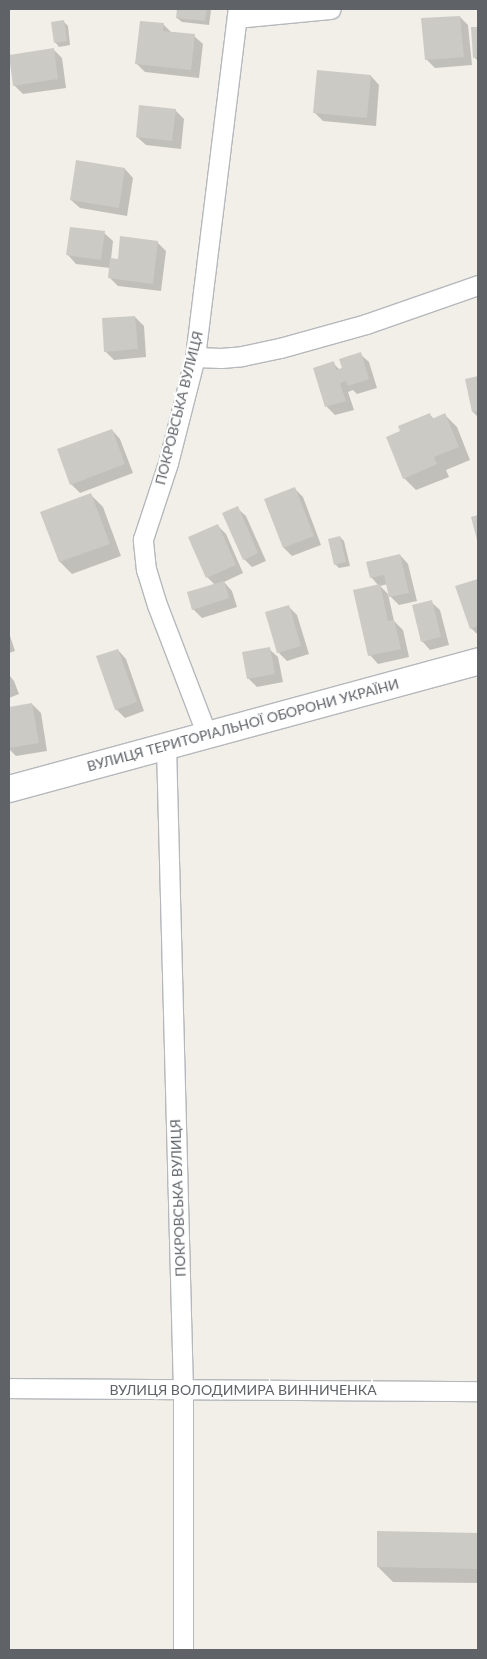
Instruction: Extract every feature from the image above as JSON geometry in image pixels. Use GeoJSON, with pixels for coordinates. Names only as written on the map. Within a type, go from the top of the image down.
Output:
{"type":"FeatureCollection","features":[{"type":"Feature","properties":{"kind":"street"},"geometry":{"type":"LineString","coordinates":[[238,13],[331,9]]}},
{"type":"Feature","properties":{"kind":"street","name":"ПОКРОВСЬКА ВУЛИЦЯ"},"geometry":{"type":"LineString","coordinates":[[207,735],[158,605],[143,554],[143,539],[168,463],[195,357],[238,13]]}},
{"type":"Feature","properties":{"kind":"street"},"geometry":{"type":"LineString","coordinates":[[195,357],[242,356],[280,348],[366,324],[478,285]]}},
{"type":"Feature","properties":{"kind":"street","name":"ВУЛИЦЯ ТЕРИТОРІАЛЬНОЇ ОБОРОНИ УКРАЇНИ"},"geometry":{"type":"LineString","coordinates":[[9,789],[478,662]]}},
{"type":"Feature","properties":{"kind":"street","name":"ПОКРОВСЬКА ВУЛИЦЯ"},"geometry":{"type":"LineString","coordinates":[[166,746],[183,1390],[183,1650]]}},
{"type":"Feature","properties":{"kind":"street","name":"ВУЛИЦЯ ВОЛОДИМИРА ВИННИЧЕНКА"},"geometry":{"type":"LineString","coordinates":[[9,1388],[478,1391]]}},
{"type":"Feature","properties":{"kind":"building"},"geometry":{"type":"Polygon","coordinates":[[[177,9],[207,9],[205,21],[176,18],[177,9]]]}},
{"type":"Feature","properties":{"kind":"building"},"geometry":{"type":"Polygon","coordinates":[[[460,16],[464,57],[425,60],[421,18],[460,16]]]}},
{"type":"Feature","properties":{"kind":"building"},"geometry":{"type":"Polygon","coordinates":[[[64,20],[67,41],[54,43],[51,22],[64,20]]]}},
{"type":"Feature","properties":{"kind":"building"},"geometry":{"type":"Polygon","coordinates":[[[140,21],[164,23],[163,31],[195,34],[191,70],[135,64],[140,21]]]}},
{"type":"Feature","properties":{"kind":"building"},"geometry":{"type":"Polygon","coordinates":[[[471,27],[478,27],[478,57],[473,58],[471,27]]]}},
{"type":"Feature","properties":{"kind":"building"},"geometry":{"type":"Polygon","coordinates":[[[54,48],[58,79],[13,86],[9,55],[54,48]]]}},
{"type":"Feature","properties":{"kind":"building"},"geometry":{"type":"Polygon","coordinates":[[[317,70],[371,75],[367,118],[313,113],[317,70]]]}},
{"type":"Feature","properties":{"kind":"building"},"geometry":{"type":"Polygon","coordinates":[[[139,105],[176,109],[172,141],[136,137],[139,105]]]}},
{"type":"Feature","properties":{"kind":"building"},"geometry":{"type":"Polygon","coordinates":[[[76,160],[125,168],[119,208],[70,200],[76,160]]]}},
{"type":"Feature","properties":{"kind":"building"},"geometry":{"type":"Polygon","coordinates":[[[70,227],[105,231],[101,260],[66,255],[70,227]]]}},
{"type":"Feature","properties":{"kind":"building"},"geometry":{"type":"Polygon","coordinates":[[[120,236],[158,241],[153,284],[108,278],[110,258],[118,259],[120,236]]]}},
{"type":"Feature","properties":{"kind":"building"},"geometry":{"type":"Polygon","coordinates":[[[135,316],[138,349],[104,352],[102,318],[135,316]]]}},
{"type":"Feature","properties":{"kind":"building"},"geometry":{"type":"Polygon","coordinates":[[[361,352],[369,379],[348,386],[346,381],[340,383],[346,401],[325,407],[313,368],[334,361],[336,370],[342,368],[339,359],[361,352]]]}},
{"type":"Feature","properties":{"kind":"building"},"geometry":{"type":"Polygon","coordinates":[[[478,376],[478,411],[472,412],[465,379],[478,376]]]}},
{"type":"Feature","properties":{"kind":"building"},"geometry":{"type":"Polygon","coordinates":[[[430,413],[432,419],[445,413],[459,447],[434,457],[437,464],[403,479],[386,437],[400,431],[398,426],[430,413]]]}},
{"type":"Feature","properties":{"kind":"building"},"geometry":{"type":"Polygon","coordinates":[[[112,429],[125,464],[70,485],[57,449],[112,429]]]}},
{"type":"Feature","properties":{"kind":"building"},"geometry":{"type":"Polygon","coordinates":[[[295,487],[314,536],[283,548],[264,499],[295,487]]]}},
{"type":"Feature","properties":{"kind":"building"},"geometry":{"type":"Polygon","coordinates":[[[91,493],[110,544],[59,562],[40,512],[91,493]]]}},
{"type":"Feature","properties":{"kind":"building"},"geometry":{"type":"Polygon","coordinates":[[[238,506],[258,553],[243,560],[222,513],[238,506]]]}},
{"type":"Feature","properties":{"kind":"building"},"geometry":{"type":"Polygon","coordinates":[[[478,515],[478,544],[471,517],[478,515]]]}},
{"type":"Feature","properties":{"kind":"building"},"geometry":{"type":"Polygon","coordinates":[[[218,524],[236,565],[206,578],[188,537],[218,524]]]}},
{"type":"Feature","properties":{"kind":"building"},"geometry":{"type":"Polygon","coordinates":[[[340,536],[346,562],[334,565],[328,539],[340,536]]]}},
{"type":"Feature","properties":{"kind":"building"},"geometry":{"type":"Polygon","coordinates":[[[400,554],[409,593],[389,597],[384,575],[370,578],[366,562],[400,554]]]}},
{"type":"Feature","properties":{"kind":"building"},"geometry":{"type":"Polygon","coordinates":[[[478,579],[478,626],[470,629],[455,586],[478,579]]]}},
{"type":"Feature","properties":{"kind":"building"},"geometry":{"type":"Polygon","coordinates":[[[224,581],[229,598],[192,610],[187,592],[224,581]]]}},
{"type":"Feature","properties":{"kind":"building"},"geometry":{"type":"Polygon","coordinates":[[[380,584],[388,621],[394,620],[401,649],[368,656],[353,590],[380,584]]]}},
{"type":"Feature","properties":{"kind":"building"},"geometry":{"type":"Polygon","coordinates":[[[432,600],[441,637],[421,642],[412,605],[432,600]]]}},
{"type":"Feature","properties":{"kind":"building"},"geometry":{"type":"Polygon","coordinates":[[[289,605],[301,646],[277,653],[265,612],[289,605]]]}},
{"type":"Feature","properties":{"kind":"building"},"geometry":{"type":"Polygon","coordinates":[[[270,647],[275,674],[247,679],[242,652],[270,647]]]}},
{"type":"Feature","properties":{"kind":"building"},"geometry":{"type":"Polygon","coordinates":[[[118,649],[137,702],[115,710],[96,656],[118,649]]]}},
{"type":"Feature","properties":{"kind":"building"},"geometry":{"type":"Polygon","coordinates":[[[32,703],[39,743],[9,748],[9,707],[32,703]]]}},
{"type":"Feature","properties":{"kind":"building"},"geometry":{"type":"Polygon","coordinates":[[[377,1531],[478,1533],[478,1569],[377,1567],[377,1531]]]}}]}
